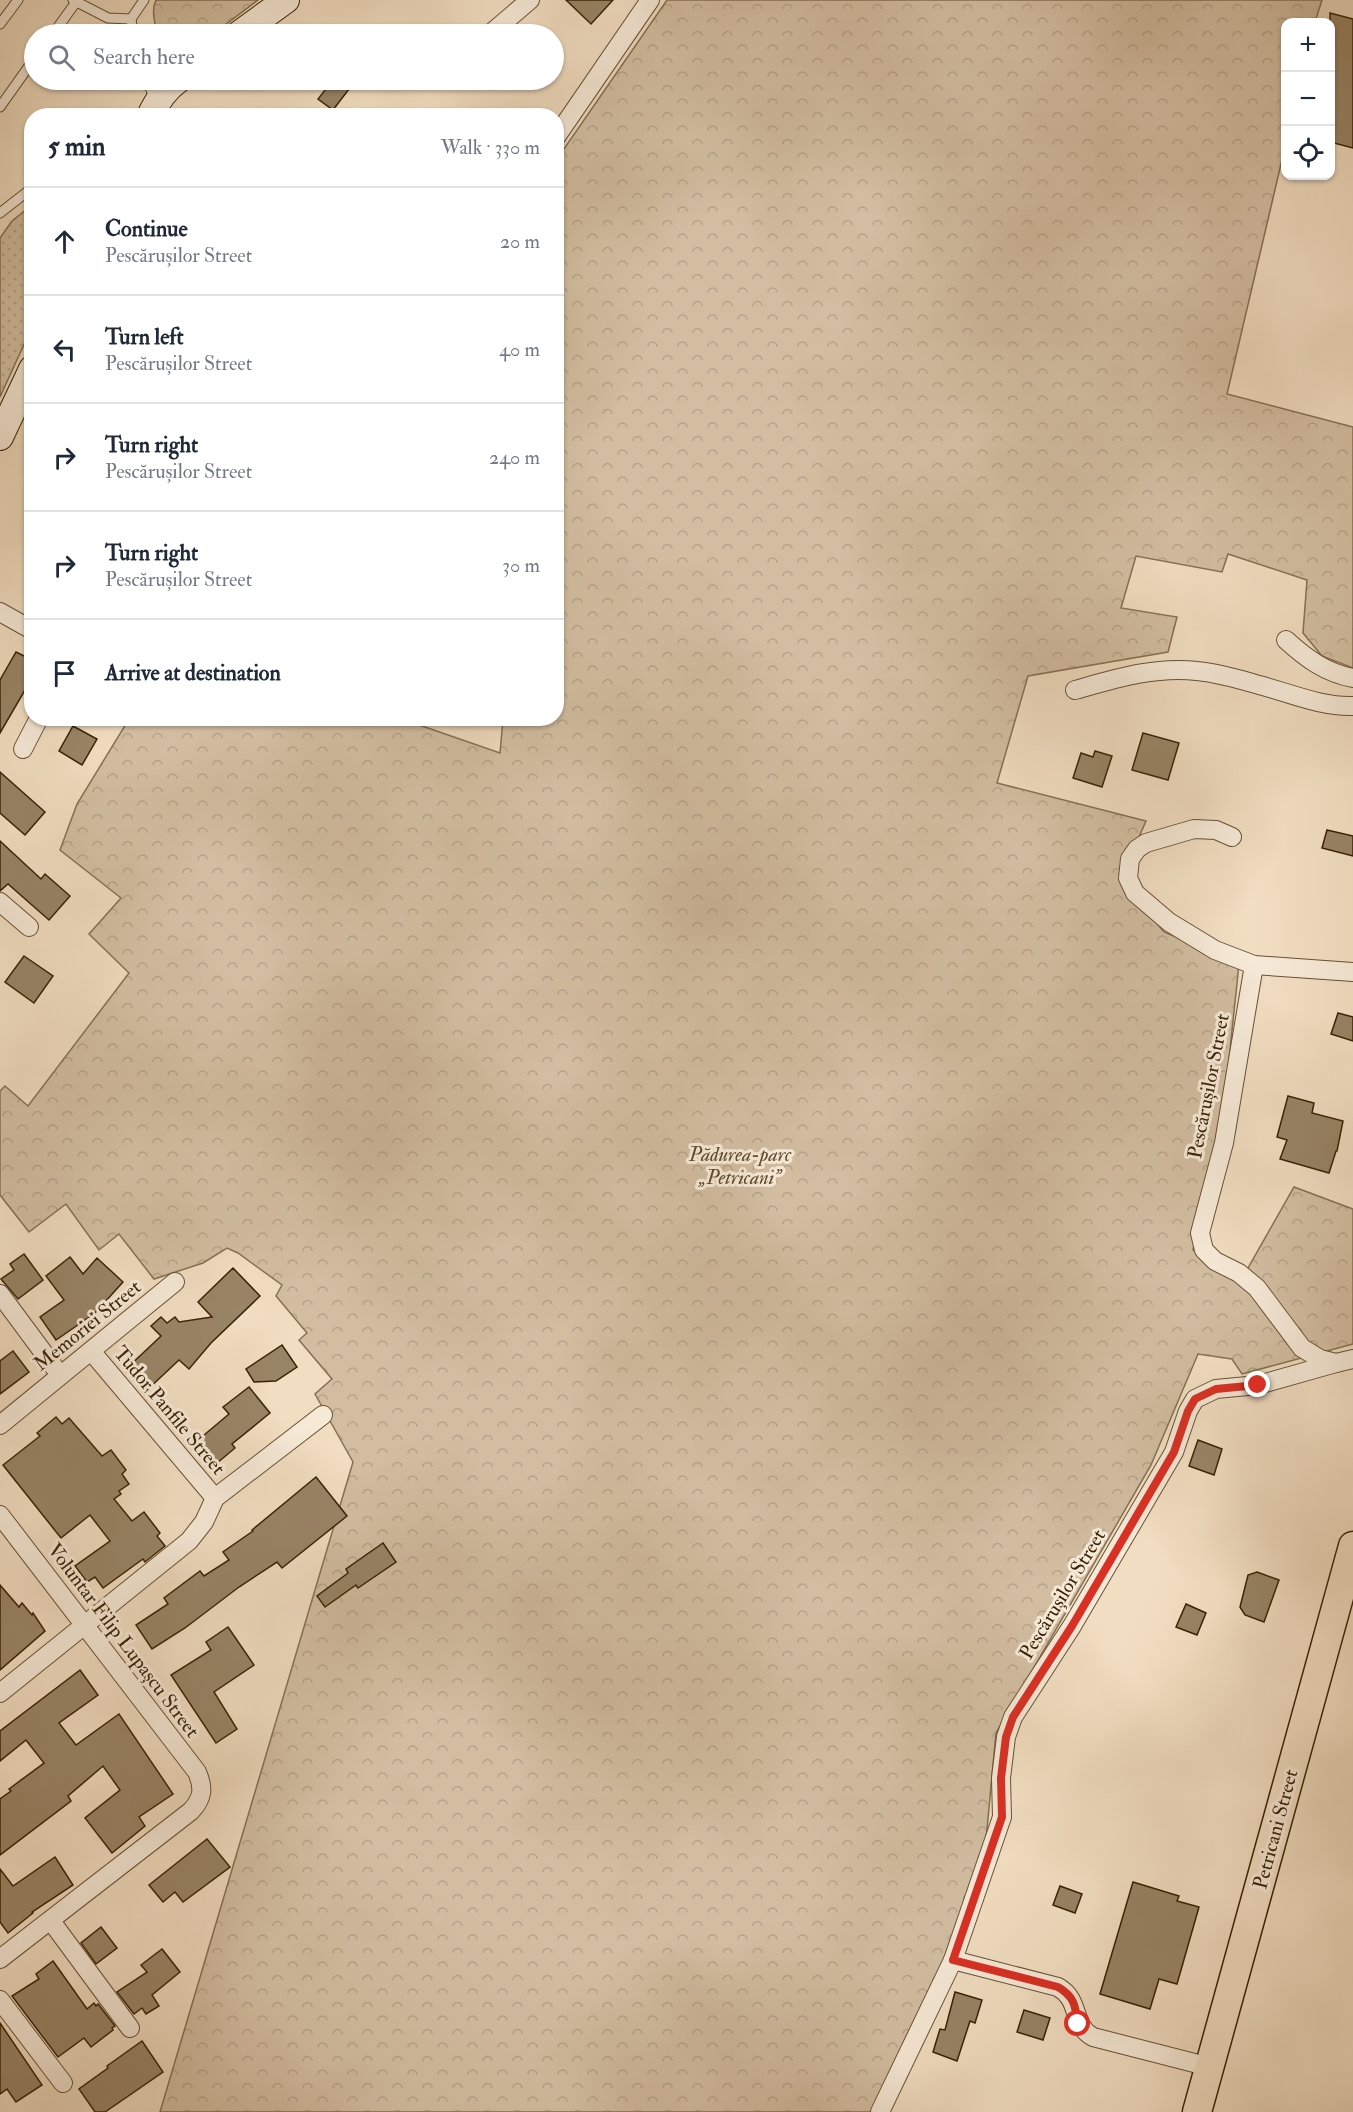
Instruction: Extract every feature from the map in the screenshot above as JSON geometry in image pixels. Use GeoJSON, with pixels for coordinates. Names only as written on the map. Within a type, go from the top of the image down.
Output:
{"type":"FeatureCollection","features":[{"type":"Feature","properties":{"kind":"main road"},"geometry":{"type":"LineString","coordinates":[[253,24],[286,0]]}},
{"type":"Feature","properties":{"kind":"main road"},"geometry":{"type":"LineString","coordinates":[[148,103],[164,90]]}},
{"type":"Feature","properties":{"kind":"main road"},"geometry":{"type":"LineString","coordinates":[[0,437],[24,386]]}},
{"type":"Feature","properties":{"kind":"main road","name":"Petricani Street"},"geometry":{"type":"LineString","coordinates":[[1197,2112],[1353,1546]]}},
{"type":"Feature","properties":{"kind":"street"},"geometry":{"type":"LineString","coordinates":[[502,24],[530,0]]}},
{"type":"Feature","properties":{"kind":"street"},"geometry":{"type":"LineString","coordinates":[[564,125],[650,0]]}},
{"type":"Feature","properties":{"kind":"street"},"geometry":{"type":"LineString","coordinates":[[0,612],[24,626]]}},
{"type":"Feature","properties":{"kind":"street"},"geometry":{"type":"LineString","coordinates":[[1286,640],[1309,660],[1338,675],[1353,678]]}},
{"type":"Feature","properties":{"kind":"street"},"geometry":{"type":"LineString","coordinates":[[1075,690],[1133,675],[1174,670],[1198,671],[1260,685],[1330,705],[1353,706]]}},
{"type":"Feature","properties":{"kind":"street"},"geometry":{"type":"LineString","coordinates":[[23,749],[35,726]]}},
{"type":"Feature","properties":{"kind":"street"},"geometry":{"type":"LineString","coordinates":[[1232,837],[1215,830],[1194,829],[1146,843],[1137,849],[1130,859],[1128,878],[1135,893],[1168,922],[1215,950],[1254,965],[1353,972]]}},
{"type":"Feature","properties":{"kind":"street"},"geometry":{"type":"LineString","coordinates":[[0,902],[28,927]]}},
{"type":"Feature","properties":{"kind":"street","name":"Pescărușilor Street"},"geometry":{"type":"LineString","coordinates":[[1254,965],[1224,1143],[1200,1233],[1204,1250],[1215,1261],[1239,1273],[1257,1288],[1302,1348],[1320,1359],[1345,1361]]}},
{"type":"Feature","properties":{"kind":"street","name":"Memoriei Street"},"geometry":{"type":"LineString","coordinates":[[0,1425],[175,1282]]}},
{"type":"Feature","properties":{"kind":"street"},"geometry":{"type":"LineString","coordinates":[[0,1294],[60,1376]]}},
{"type":"Feature","properties":{"kind":"street","name":"Tudor Panfile Street"},"geometry":{"type":"LineString","coordinates":[[91,1352],[215,1498]]}},
{"type":"Feature","properties":{"kind":"street","name":"Pescărușilor Street"},"geometry":{"type":"LineString","coordinates":[[880,2112],[953,1960],[1002,1817],[1001,1778],[1006,1737],[1013,1717],[1072,1626],[1174,1452],[1188,1411],[1195,1399],[1216,1389],[1258,1385],[1345,1361]]}},
{"type":"Feature","properties":{"kind":"street","name":"Tudor Panfile Street"},"geometry":{"type":"LineString","coordinates":[[0,1693],[189,1541],[204,1522],[215,1498],[323,1416]]}},
{"type":"Feature","properties":{"kind":"street","name":"Voluntar Filip Lupașcu Street"},"geometry":{"type":"LineString","coordinates":[[0,1515],[197,1772],[202,1783],[201,1797],[191,1811],[51,1921]]}},
{"type":"Feature","properties":{"kind":"street"},"geometry":{"type":"LineString","coordinates":[[0,1959],[51,1921],[129,2028]]}},
{"type":"Feature","properties":{"kind":"street"},"geometry":{"type":"LineString","coordinates":[[953,1960],[1058,1987],[1068,1993],[1074,2002],[1078,2024],[1084,2032],[1093,2037],[1210,2067]]}},
{"type":"Feature","properties":{"kind":"street"},"geometry":{"type":"LineString","coordinates":[[0,2000],[63,2083]]}},
{"type":"Feature","properties":{"kind":"lane"},"geometry":{"type":"LineString","coordinates":[[0,24],[18,0]]}},
{"type":"Feature","properties":{"kind":"lane"},"geometry":{"type":"LineString","coordinates":[[131,24],[130,19],[144,0]]}},
{"type":"Feature","properties":{"kind":"lane"},"geometry":{"type":"LineString","coordinates":[[59,24],[75,1],[108,18],[130,19]]}},
{"type":"Feature","properties":{"kind":"lane"},"geometry":{"type":"LineString","coordinates":[[0,107],[24,74]]}},
{"type":"Feature","properties":{"kind":"lane"},"geometry":{"type":"LineString","coordinates":[[0,213],[24,194]]}},
{"type":"Feature","properties":{"kind":"green space"},"geometry":{"type":"Polygon","coordinates":[[[156,0],[258,0],[226,24],[155,24],[156,0]]]}},
{"type":"Feature","properties":{"kind":"green space","name":"Pădurea-parc „Petricani”"},"geometry":{"type":"Polygon","coordinates":[[[667,0],[1322,0],[1316,18],[1281,18],[1281,164],[1227,394],[1353,427],[1353,668],[1322,656],[1303,633],[1307,580],[1228,554],[1222,572],[1136,556],[1121,608],[1177,617],[1168,652],[1028,676],[997,783],[1146,821],[1120,880],[1164,932],[1239,964],[1226,1088],[1193,1250],[1240,1282],[1294,1187],[1353,1209],[1353,1344],[1242,1374],[1232,1359],[1198,1354],[1151,1465],[996,1733],[985,1850],[950,1954],[871,2112],[160,2112],[353,1462],[315,1394],[332,1379],[299,1340],[307,1333],[276,1296],[282,1285],[238,1253],[227,1248],[203,1263],[154,1279],[119,1234],[99,1250],[66,1204],[29,1232],[0,1195],[0,1091],[5,1086],[28,1106],[129,973],[89,934],[121,898],[60,850],[77,804],[125,726],[422,726],[500,753],[502,726],[564,726],[564,149],[667,0]]]}},
{"type":"Feature","properties":{"kind":"green space"},"geometry":{"type":"Polygon","coordinates":[[[24,212],[24,344],[0,397],[0,238],[12,221],[24,212]]]}},
{"type":"Feature","properties":{"kind":"building"},"geometry":{"type":"Polygon","coordinates":[[[566,0],[613,0],[591,24],[566,0]]]}},
{"type":"Feature","properties":{"kind":"building"},"geometry":{"type":"Polygon","coordinates":[[[1330,13],[1353,19],[1353,148],[1335,143],[1335,18],[1330,18],[1330,13]]]}},
{"type":"Feature","properties":{"kind":"building"},"geometry":{"type":"Polygon","coordinates":[[[325,90],[348,90],[335,108],[330,108],[318,99],[325,90]]]}},
{"type":"Feature","properties":{"kind":"building"},"geometry":{"type":"Polygon","coordinates":[[[16,652],[24,656],[24,692],[0,733],[0,680],[16,652]]]}},
{"type":"Feature","properties":{"kind":"building"},"geometry":{"type":"Polygon","coordinates":[[[73,726],[97,739],[82,765],[59,751],[73,726]]]}},
{"type":"Feature","properties":{"kind":"building"},"geometry":{"type":"Polygon","coordinates":[[[1143,733],[1179,743],[1168,780],[1132,770],[1143,733]]]}},
{"type":"Feature","properties":{"kind":"building"},"geometry":{"type":"Polygon","coordinates":[[[1095,751],[1112,756],[1102,787],[1073,778],[1081,753],[1093,757],[1095,751]]]}},
{"type":"Feature","properties":{"kind":"building"},"geometry":{"type":"Polygon","coordinates":[[[0,772],[45,812],[25,835],[0,813],[0,772]]]}},
{"type":"Feature","properties":{"kind":"building"},"geometry":{"type":"Polygon","coordinates":[[[1327,830],[1353,836],[1353,856],[1322,848],[1327,830]]]}},
{"type":"Feature","properties":{"kind":"building"},"geometry":{"type":"Polygon","coordinates":[[[0,841],[41,879],[45,874],[70,896],[49,920],[8,884],[0,891],[0,841]]]}},
{"type":"Feature","properties":{"kind":"building"},"geometry":{"type":"Polygon","coordinates":[[[24,956],[53,976],[34,1003],[5,982],[24,956]]]}},
{"type":"Feature","properties":{"kind":"building"},"geometry":{"type":"Polygon","coordinates":[[[1338,1013],[1353,1017],[1353,1041],[1331,1034],[1338,1013]]]}},
{"type":"Feature","properties":{"kind":"building"},"geometry":{"type":"Polygon","coordinates":[[[1288,1096],[1314,1103],[1312,1113],[1343,1121],[1337,1151],[1329,1173],[1280,1159],[1287,1140],[1277,1137],[1288,1096]]]}},
{"type":"Feature","properties":{"kind":"building"},"geometry":{"type":"Polygon","coordinates":[[[24,1254],[43,1280],[18,1299],[1,1279],[14,1270],[10,1264],[24,1254]]]}},
{"type":"Feature","properties":{"kind":"building"},"geometry":{"type":"Polygon","coordinates":[[[70,1257],[83,1274],[97,1258],[123,1282],[95,1313],[56,1340],[40,1317],[64,1300],[46,1276],[70,1257]]]}},
{"type":"Feature","properties":{"kind":"building"},"geometry":{"type":"Polygon","coordinates":[[[233,1268],[260,1296],[211,1343],[189,1369],[179,1360],[145,1392],[125,1370],[161,1336],[151,1326],[161,1317],[167,1323],[175,1317],[179,1322],[212,1317],[198,1302],[233,1268]]]}},
{"type":"Feature","properties":{"kind":"building"},"geometry":{"type":"Polygon","coordinates":[[[282,1345],[297,1367],[276,1381],[254,1382],[246,1369],[282,1345]]]}},
{"type":"Feature","properties":{"kind":"building"},"geometry":{"type":"Polygon","coordinates":[[[13,1351],[29,1372],[0,1394],[0,1361],[13,1351]]]}},
{"type":"Feature","properties":{"kind":"building"},"geometry":{"type":"Polygon","coordinates":[[[249,1387],[270,1413],[232,1444],[235,1448],[210,1469],[191,1446],[229,1414],[223,1407],[249,1387]]]}},
{"type":"Feature","properties":{"kind":"building"},"geometry":{"type":"Polygon","coordinates":[[[56,1417],[62,1424],[69,1418],[102,1456],[111,1450],[126,1470],[122,1474],[129,1484],[119,1491],[121,1494],[114,1499],[132,1521],[144,1512],[160,1533],[157,1536],[165,1546],[145,1562],[143,1559],[103,1588],[95,1577],[87,1582],[75,1566],[110,1541],[90,1515],[61,1538],[3,1465],[40,1436],[37,1433],[56,1417]]]}},
{"type":"Feature","properties":{"kind":"building"},"geometry":{"type":"Polygon","coordinates":[[[1198,1440],[1222,1449],[1214,1475],[1189,1466],[1198,1440]]]}},
{"type":"Feature","properties":{"kind":"building"},"geometry":{"type":"Polygon","coordinates":[[[316,1477],[347,1516],[282,1568],[277,1562],[152,1649],[136,1625],[168,1604],[164,1598],[200,1571],[204,1576],[229,1560],[223,1552],[253,1531],[316,1477]]]}},
{"type":"Feature","properties":{"kind":"building"},"geometry":{"type":"Polygon","coordinates":[[[383,1543],[396,1562],[358,1588],[356,1585],[325,1607],[317,1596],[348,1573],[346,1569],[383,1543]]]}},
{"type":"Feature","properties":{"kind":"building"},"geometry":{"type":"Polygon","coordinates":[[[1257,1572],[1279,1580],[1264,1622],[1245,1615],[1240,1607],[1248,1575],[1257,1572]]]}},
{"type":"Feature","properties":{"kind":"building"},"geometry":{"type":"Polygon","coordinates":[[[0,1585],[19,1607],[22,1603],[32,1615],[33,1613],[45,1631],[0,1670],[0,1585]]]}},
{"type":"Feature","properties":{"kind":"building"},"geometry":{"type":"Polygon","coordinates":[[[1186,1604],[1206,1613],[1197,1635],[1176,1627],[1186,1604]]]}},
{"type":"Feature","properties":{"kind":"building"},"geometry":{"type":"Polygon","coordinates":[[[228,1627],[254,1665],[214,1692],[237,1729],[216,1743],[171,1675],[211,1650],[206,1642],[228,1627]]]}},
{"type":"Feature","properties":{"kind":"building"},"geometry":{"type":"Polygon","coordinates":[[[80,1670],[98,1695],[59,1723],[76,1745],[119,1714],[173,1794],[139,1817],[145,1826],[112,1853],[85,1818],[120,1790],[103,1766],[68,1796],[71,1801],[0,1855],[0,1799],[11,1791],[9,1789],[44,1763],[26,1740],[0,1761],[0,1731],[80,1670]]]}},
{"type":"Feature","properties":{"kind":"building"},"geometry":{"type":"Polygon","coordinates":[[[207,1839],[230,1867],[183,1902],[175,1892],[163,1902],[149,1885],[207,1839]]]}},
{"type":"Feature","properties":{"kind":"building"},"geometry":{"type":"Polygon","coordinates":[[[55,1857],[73,1885],[32,1912],[8,1933],[0,1922],[0,1869],[13,1886],[55,1857]]]}},
{"type":"Feature","properties":{"kind":"building"},"geometry":{"type":"Polygon","coordinates":[[[1133,1882],[1179,1896],[1177,1901],[1199,1907],[1177,1984],[1159,1979],[1150,2009],[1100,1994],[1133,1882]]]}},
{"type":"Feature","properties":{"kind":"building"},"geometry":{"type":"Polygon","coordinates":[[[1060,1886],[1082,1894],[1075,1913],[1053,1905],[1060,1886]]]}},
{"type":"Feature","properties":{"kind":"building"},"geometry":{"type":"Polygon","coordinates":[[[101,1927],[117,1948],[96,1964],[81,1943],[101,1927]]]}},
{"type":"Feature","properties":{"kind":"building"},"geometry":{"type":"Polygon","coordinates":[[[162,1949],[180,1972],[152,1995],[159,2006],[146,2014],[142,2008],[134,2014],[117,1992],[147,1972],[141,1965],[162,1949]]]}},
{"type":"Feature","properties":{"kind":"building"},"geometry":{"type":"Polygon","coordinates":[[[53,1961],[87,2009],[94,2003],[96,2006],[98,2004],[115,2026],[91,2047],[84,2038],[58,2057],[12,1996],[39,1979],[36,1974],[53,1961]]]}},
{"type":"Feature","properties":{"kind":"building"},"geometry":{"type":"Polygon","coordinates":[[[955,1992],[982,2000],[975,2023],[970,2021],[957,2061],[933,2052],[940,2029],[945,2030],[955,1992]]]}},
{"type":"Feature","properties":{"kind":"building"},"geometry":{"type":"Polygon","coordinates":[[[1024,2010],[1050,2018],[1043,2040],[1017,2032],[1024,2010]]]}},
{"type":"Feature","properties":{"kind":"building"},"geometry":{"type":"Polygon","coordinates":[[[0,2023],[42,2085],[16,2102],[7,2089],[0,2094],[0,2023]]]}},
{"type":"Feature","properties":{"kind":"building"},"geometry":{"type":"Polygon","coordinates":[[[142,2041],[163,2072],[105,2112],[95,2112],[79,2089],[142,2041]]]}},
{"type":"Feature","properties":{"kind":"route"},"geometry":{"type":"LineString","coordinates":[[1078,2024],[1074,2002],[1068,1993],[1058,1987],[953,1960],[1002,1817],[1001,1778],[1006,1737],[1021,1702],[1072,1626],[1174,1452],[1188,1411],[1195,1399],[1216,1389],[1258,1385]]}}]}
